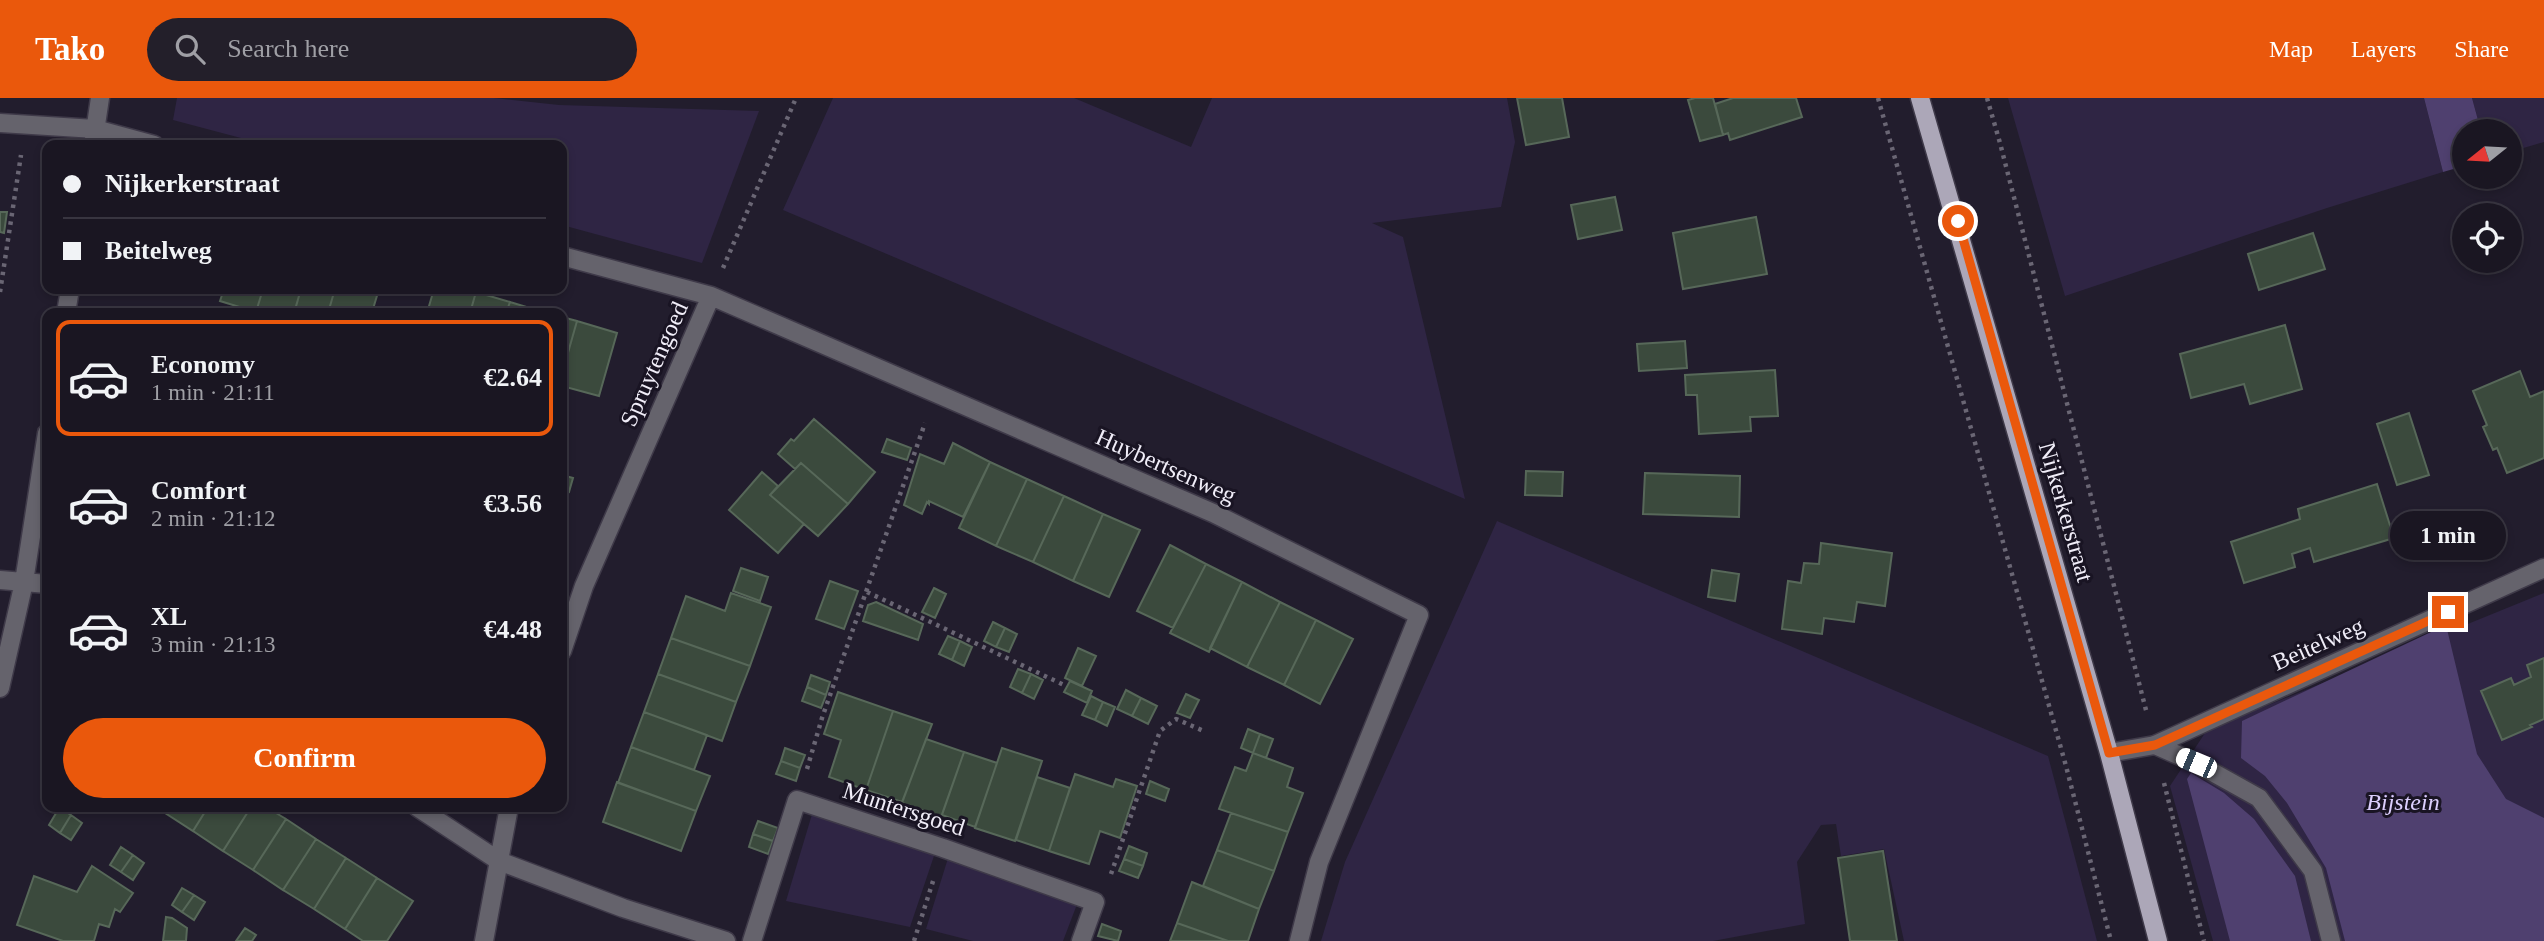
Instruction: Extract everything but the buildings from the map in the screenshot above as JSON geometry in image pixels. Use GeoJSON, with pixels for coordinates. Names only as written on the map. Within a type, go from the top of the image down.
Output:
{"type":"FeatureCollection","features":[{"type":"Feature","properties":{"kind":"main road","name":"Nijkerkerstraat"},"geometry":{"type":"LineString","coordinates":[[1920,98],[2109,753],[2158,941]]}},
{"type":"Feature","properties":{"kind":"street"},"geometry":{"type":"LineString","coordinates":[[94,137],[100,98]]}},
{"type":"Feature","properties":{"kind":"street"},"geometry":{"type":"LineString","coordinates":[[0,123],[116,140]]}},
{"type":"Feature","properties":{"kind":"street","name":"Huybertsenweg"},"geometry":{"type":"LineString","coordinates":[[567,257],[711,296],[1213,513],[1419,615],[1319,862],[1299,941]]}},
{"type":"Feature","properties":{"kind":"street","name":"Spruytengoed"},"geometry":{"type":"LineString","coordinates":[[567,636],[584,586],[711,296]]}},
{"type":"Feature","properties":{"kind":"street"},"geometry":{"type":"LineString","coordinates":[[0,688],[24,582],[42,465]]}},
{"type":"Feature","properties":{"kind":"street","name":"Beitelweg"},"geometry":{"type":"LineString","coordinates":[[2109,753],[2155,745],[2544,568]]}},
{"type":"Feature","properties":{"kind":"street"},"geometry":{"type":"LineString","coordinates":[[0,580],[42,584]]}},
{"type":"Feature","properties":{"kind":"street"},"geometry":{"type":"LineString","coordinates":[[2155,745],[2196,763],[2259,798],[2313,871],[2330,941]]}},
{"type":"Feature","properties":{"kind":"street"},"geometry":{"type":"LineString","coordinates":[[752,941],[797,800]]}},
{"type":"Feature","properties":{"kind":"street","name":"Muntersgoed"},"geometry":{"type":"LineString","coordinates":[[797,800],[1095,902]]}},
{"type":"Feature","properties":{"kind":"street"},"geometry":{"type":"LineString","coordinates":[[424,812],[499,861],[623,908],[726,941]]}},
{"type":"Feature","properties":{"kind":"street"},"geometry":{"type":"LineString","coordinates":[[484,941],[508,812]]}},
{"type":"Feature","properties":{"kind":"street"},"geometry":{"type":"LineString","coordinates":[[1081,941],[1095,902]]}},
{"type":"Feature","properties":{"kind":"path","name":"Spruytengoed"},"geometry":{"type":"LineString","coordinates":[[711,296],[796,98]]}},
{"type":"Feature","properties":{"kind":"path"},"geometry":{"type":"LineString","coordinates":[[1878,98],[2066,766],[2111,941]]}},
{"type":"Feature","properties":{"kind":"path","name":"Nijkerkerstraat"},"geometry":{"type":"LineString","coordinates":[[1987,98],[2204,941]]}},
{"type":"Feature","properties":{"kind":"path"},"geometry":{"type":"LineString","coordinates":[[0,292],[25,125]]}},
{"type":"Feature","properties":{"kind":"path"},"geometry":{"type":"LineString","coordinates":[[797,800],[822,718],[936,393]]}},
{"type":"Feature","properties":{"kind":"path"},"geometry":{"type":"LineString","coordinates":[[867,592],[1064,685]]}},
{"type":"Feature","properties":{"kind":"path"},"geometry":{"type":"LineString","coordinates":[[1095,902],[1109,880],[1160,731],[1175,719],[1206,732]]}},
{"type":"Feature","properties":{"kind":"path"},"geometry":{"type":"LineString","coordinates":[[914,941],[943,848]]}},
{"type":"Feature","properties":{"kind":"green space"},"geometry":{"type":"Polygon","coordinates":[[[177,98],[494,98],[559,105],[759,111],[702,263],[567,226],[567,140],[248,140],[173,120],[177,98]]]}},
{"type":"Feature","properties":{"kind":"green space"},"geometry":{"type":"Polygon","coordinates":[[[833,98],[1074,98],[1191,147],[1212,98],[1507,98],[1515,142],[1501,207],[1372,223],[1403,237],[1465,499],[783,210],[833,98]]]}},
{"type":"Feature","properties":{"kind":"green space"},"geometry":{"type":"Polygon","coordinates":[[[2008,98],[2424,98],[2443,172],[2065,296],[2008,98]]]}},
{"type":"Feature","properties":{"kind":"green space"},"geometry":{"type":"Polygon","coordinates":[[[2424,98],[2472,98],[2478,119],[2452,119],[2452,169],[2443,172],[2424,98]]]}},
{"type":"Feature","properties":{"kind":"green space"},"geometry":{"type":"Polygon","coordinates":[[[2472,98],[2544,98],[2544,142],[2522,148],[2522,119],[2478,119],[2472,98]]]}},
{"type":"Feature","properties":{"kind":"green space"},"geometry":{"type":"Polygon","coordinates":[[[1497,521],[2048,756],[2097,941],[1904,941],[1884,849],[1841,856],[1836,824],[1821,825],[1797,862],[1805,924],[1713,941],[1321,941],[1345,862],[1497,521]]]}},
{"type":"Feature","properties":{"kind":"green space","name":"Bijstein"},"geometry":{"type":"Polygon","coordinates":[[[2544,593],[2544,941],[2213,941],[2170,786],[2207,730],[2544,593]]]}},
{"type":"Feature","properties":{"kind":"green space","name":"Bijstein"},"geometry":{"type":"Polygon","coordinates":[[[2446,625],[2477,754],[2506,799],[2544,818],[2544,941],[2345,941],[2326,868],[2287,803],[2265,776],[2241,758],[2242,721],[2446,625]]]}},
{"type":"Feature","properties":{"kind":"green space"},"geometry":{"type":"Polygon","coordinates":[[[2191,773],[2224,793],[2254,819],[2295,876],[2311,941],[2230,941],[2187,779],[2191,773]]]}},
{"type":"Feature","properties":{"kind":"green space"},"geometry":{"type":"Polygon","coordinates":[[[813,811],[936,850],[910,927],[786,901],[813,811]]]}},
{"type":"Feature","properties":{"kind":"green space"},"geometry":{"type":"Polygon","coordinates":[[[949,855],[1079,899],[1063,941],[973,941],[926,929],[949,855]]]}},
{"type":"Feature","properties":{"kind":"route"},"geometry":{"type":"LineString","coordinates":[[1958,221],[2109,753],[2155,745],[2448,612]]}}]}
